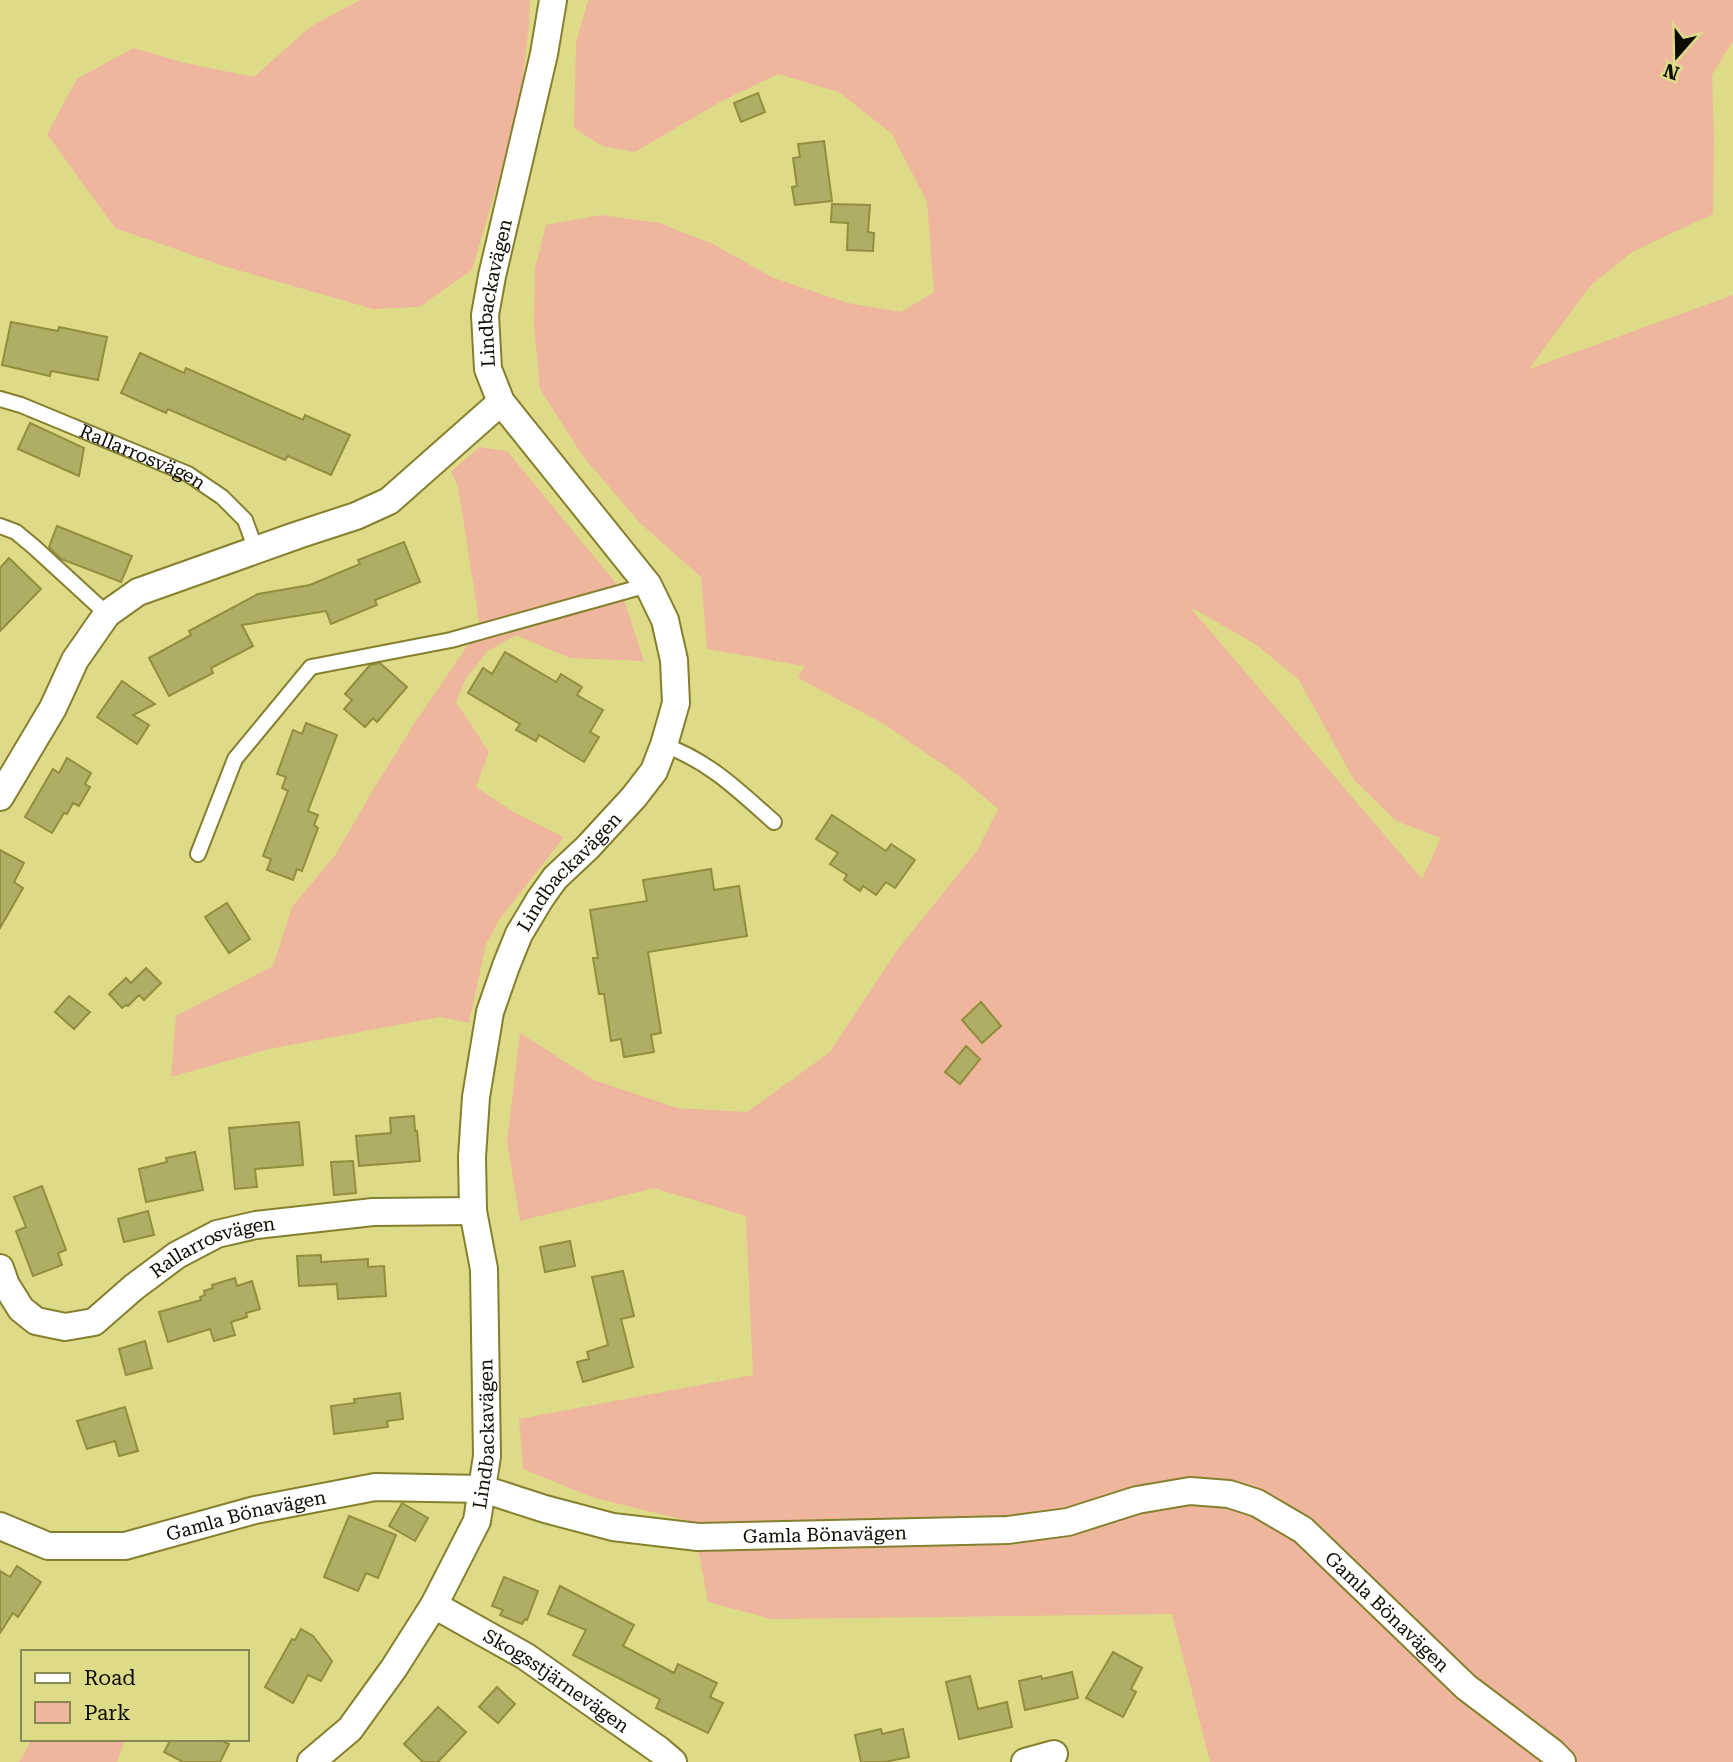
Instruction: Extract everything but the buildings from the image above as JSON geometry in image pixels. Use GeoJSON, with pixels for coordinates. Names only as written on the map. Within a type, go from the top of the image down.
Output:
{"type":"FeatureCollection","features":[{"type":"Feature","properties":{"kind":"street","name":"Lindbackavägen"},"geometry":{"type":"LineString","coordinates":[[311,1762],[350,1729],[394,1668],[434,1605],[477,1521],[487,1456],[484,1269],[473,1211],[472,1157],[476,1097],[490,1012],[519,934],[540,899],[555,878],[588,847],[654,771],[676,703],[674,660],[665,620],[648,585],[501,402],[488,369],[485,315],[544,54],[553,0]]}},
{"type":"Feature","properties":{"kind":"street"},"geometry":{"type":"LineString","coordinates":[[0,797],[53,708],[75,660],[107,614],[138,592],[356,516],[389,501],[501,402]]}},
{"type":"Feature","properties":{"kind":"street","name":"Rallarrosvägen"},"geometry":{"type":"LineString","coordinates":[[0,1268],[6,1285],[21,1309],[36,1321],[65,1327],[94,1322],[134,1287],[177,1255],[217,1234],[256,1225],[373,1212],[473,1211]]}},
{"type":"Feature","properties":{"kind":"street","name":"Gamla Bönavägen"},"geometry":{"type":"LineString","coordinates":[[0,1526],[47,1546],[125,1546],[255,1510],[375,1487],[483,1489],[613,1527],[698,1537],[1008,1530],[1068,1522],[1137,1500],[1190,1491],[1230,1494],[1257,1503],[1303,1530],[1466,1687],[1562,1762]]}},
{"type":"Feature","properties":{"kind":"street","name":"Skogsstjärnevägen"},"geometry":{"type":"LineString","coordinates":[[434,1605],[525,1656],[659,1749],[673,1762]]}},
{"type":"Feature","properties":{"kind":"street"},"geometry":{"type":"LineString","coordinates":[[1025,1762],[1054,1754]]}},
{"type":"Feature","properties":{"kind":"lane","name":"Rallarrosvägen"},"geometry":{"type":"LineString","coordinates":[[0,399],[21,405],[188,474],[222,497],[245,520],[256,550]]}},
{"type":"Feature","properties":{"kind":"lane"},"geometry":{"type":"LineString","coordinates":[[0,526],[16,532],[107,614]]}},
{"type":"Feature","properties":{"kind":"lane"},"geometry":{"type":"LineString","coordinates":[[198,853],[235,759],[311,667],[451,640],[648,585]]}},
{"type":"Feature","properties":{"kind":"lane"},"geometry":{"type":"LineString","coordinates":[[664,745],[691,756],[716,771],[774,822]]}},
{"type":"Feature","properties":{"kind":"green space"},"geometry":{"type":"Polygon","coordinates":[[[360,0],[530,0],[519,111],[472,270],[419,307],[373,309],[227,267],[115,228],[47,134],[77,79],[133,48],[185,63],[254,77],[310,27],[360,0]]]}},
{"type":"Feature","properties":{"kind":"green space"},"geometry":{"type":"Polygon","coordinates":[[[588,0],[1733,0],[1733,41],[1712,75],[1713,214],[1632,252],[1590,286],[1529,369],[1733,295],[1733,1762],[1210,1762],[1172,1614],[771,1619],[708,1602],[693,1522],[591,1497],[523,1469],[519,1419],[753,1375],[746,1216],[654,1188],[520,1221],[507,1142],[520,1033],[594,1080],[677,1108],[747,1112],[830,1052],[898,949],[977,851],[998,809],[962,778],[884,724],[798,678],[804,666],[707,649],[701,577],[640,523],[582,455],[540,389],[534,325],[535,268],[546,225],[601,215],[659,223],[711,243],[774,278],[848,303],[901,312],[934,292],[927,202],[892,134],[839,92],[778,74],[720,102],[635,152],[602,146],[574,128],[576,43],[588,0]],[[1189,606],[1422,879],[1441,838],[1396,821],[1354,780],[1299,680],[1258,646],[1189,606]]]}},
{"type":"Feature","properties":{"kind":"green space"},"geometry":{"type":"Polygon","coordinates":[[[480,447],[507,451],[620,588],[644,661],[570,658],[516,635],[488,651],[466,678],[456,702],[489,752],[476,787],[512,811],[564,837],[499,920],[486,944],[469,1023],[440,1017],[269,1049],[171,1077],[176,1016],[273,966],[292,907],[336,854],[414,724],[480,627],[458,487],[451,471],[480,447]]]}},
{"type":"Feature","properties":{"kind":"green space"},"geometry":{"type":"Polygon","coordinates":[[[31,1741],[124,1741],[117,1762],[19,1762],[31,1741]]]}}]}
